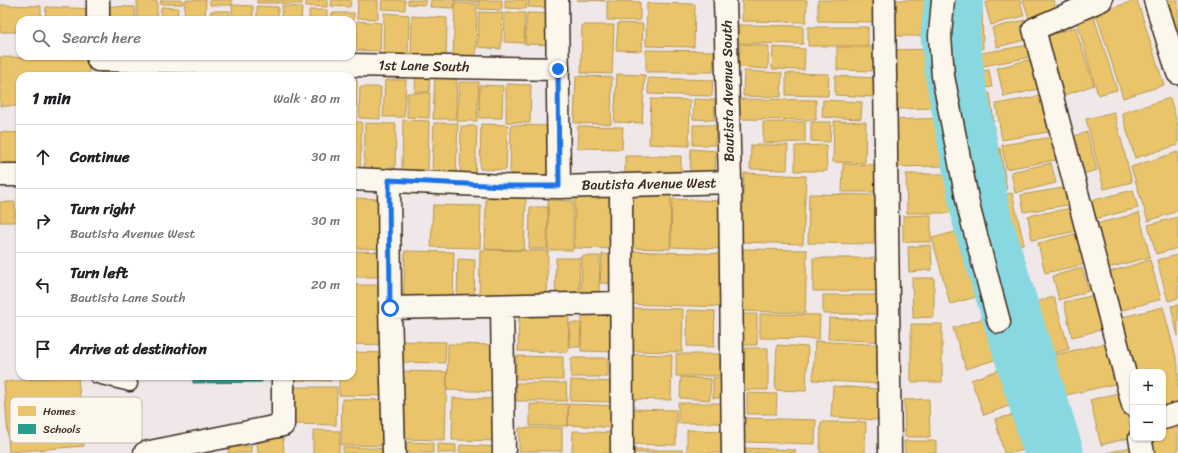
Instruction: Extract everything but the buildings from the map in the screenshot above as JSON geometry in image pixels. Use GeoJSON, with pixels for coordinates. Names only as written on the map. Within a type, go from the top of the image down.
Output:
{"type":"FeatureCollection","features":[{"type":"Feature","properties":{"kind":"street"},"geometry":{"type":"LineString","coordinates":[[98,0],[98,16]]}},
{"type":"Feature","properties":{"kind":"street"},"geometry":{"type":"LineString","coordinates":[[557,0],[559,186]]}},
{"type":"Feature","properties":{"kind":"street","name":"Bautista Avenue South"},"geometry":{"type":"LineString","coordinates":[[726,0],[733,453]]}},
{"type":"Feature","properties":{"kind":"street"},"geometry":{"type":"LineString","coordinates":[[884,0],[890,453]]}},
{"type":"Feature","properties":{"kind":"street"},"geometry":{"type":"LineString","coordinates":[[943,0],[940,36],[943,76],[969,208],[999,322]]}},
{"type":"Feature","properties":{"kind":"street"},"geometry":{"type":"LineString","coordinates":[[1101,0],[1034,29],[1130,394]]}},
{"type":"Feature","properties":{"kind":"street"},"geometry":{"type":"LineString","coordinates":[[1155,0],[1178,73]]}},
{"type":"Feature","properties":{"kind":"street","name":"1st Lane South"},"geometry":{"type":"LineString","coordinates":[[98,64],[558,69]]}},
{"type":"Feature","properties":{"kind":"street"},"geometry":{"type":"LineString","coordinates":[[0,175],[16,175]]}},
{"type":"Feature","properties":{"kind":"street","name":"Bautista Avenue West"},"geometry":{"type":"LineString","coordinates":[[356,178],[504,186],[730,182]]}},
{"type":"Feature","properties":{"kind":"street"},"geometry":{"type":"LineString","coordinates":[[389,180],[390,308],[394,453]]}},
{"type":"Feature","properties":{"kind":"street"},"geometry":{"type":"LineString","coordinates":[[621,185],[622,453]]}},
{"type":"Feature","properties":{"kind":"street"},"geometry":{"type":"LineString","coordinates":[[390,308],[621,303]]}},
{"type":"Feature","properties":{"kind":"street"},"geometry":{"type":"LineString","coordinates":[[502,306],[504,453]]}},
{"type":"Feature","properties":{"kind":"street"},"geometry":{"type":"LineString","coordinates":[[145,453],[283,425],[283,380]]}},
{"type":"Feature","properties":{"kind":"street"},"geometry":{"type":"LineString","coordinates":[[1166,417],[1178,414]]}},
{"type":"Feature","properties":{"kind":"street"},"geometry":{"type":"LineString","coordinates":[[1141,441],[1143,453]]}},
{"type":"Feature","properties":{"kind":"lane"},"geometry":{"type":"LineString","coordinates":[[114,380],[130,384]]}},
{"type":"Feature","properties":{"kind":"waterway"},"geometry":{"type":"LineString","coordinates":[[954,0],[950,35],[955,77],[982,220],[1054,453]]}},
{"type":"Feature","properties":{"kind":"route"},"geometry":{"type":"LineString","coordinates":[[390,308],[389,180],[504,186],[559,186],[558,69]]}}]}
